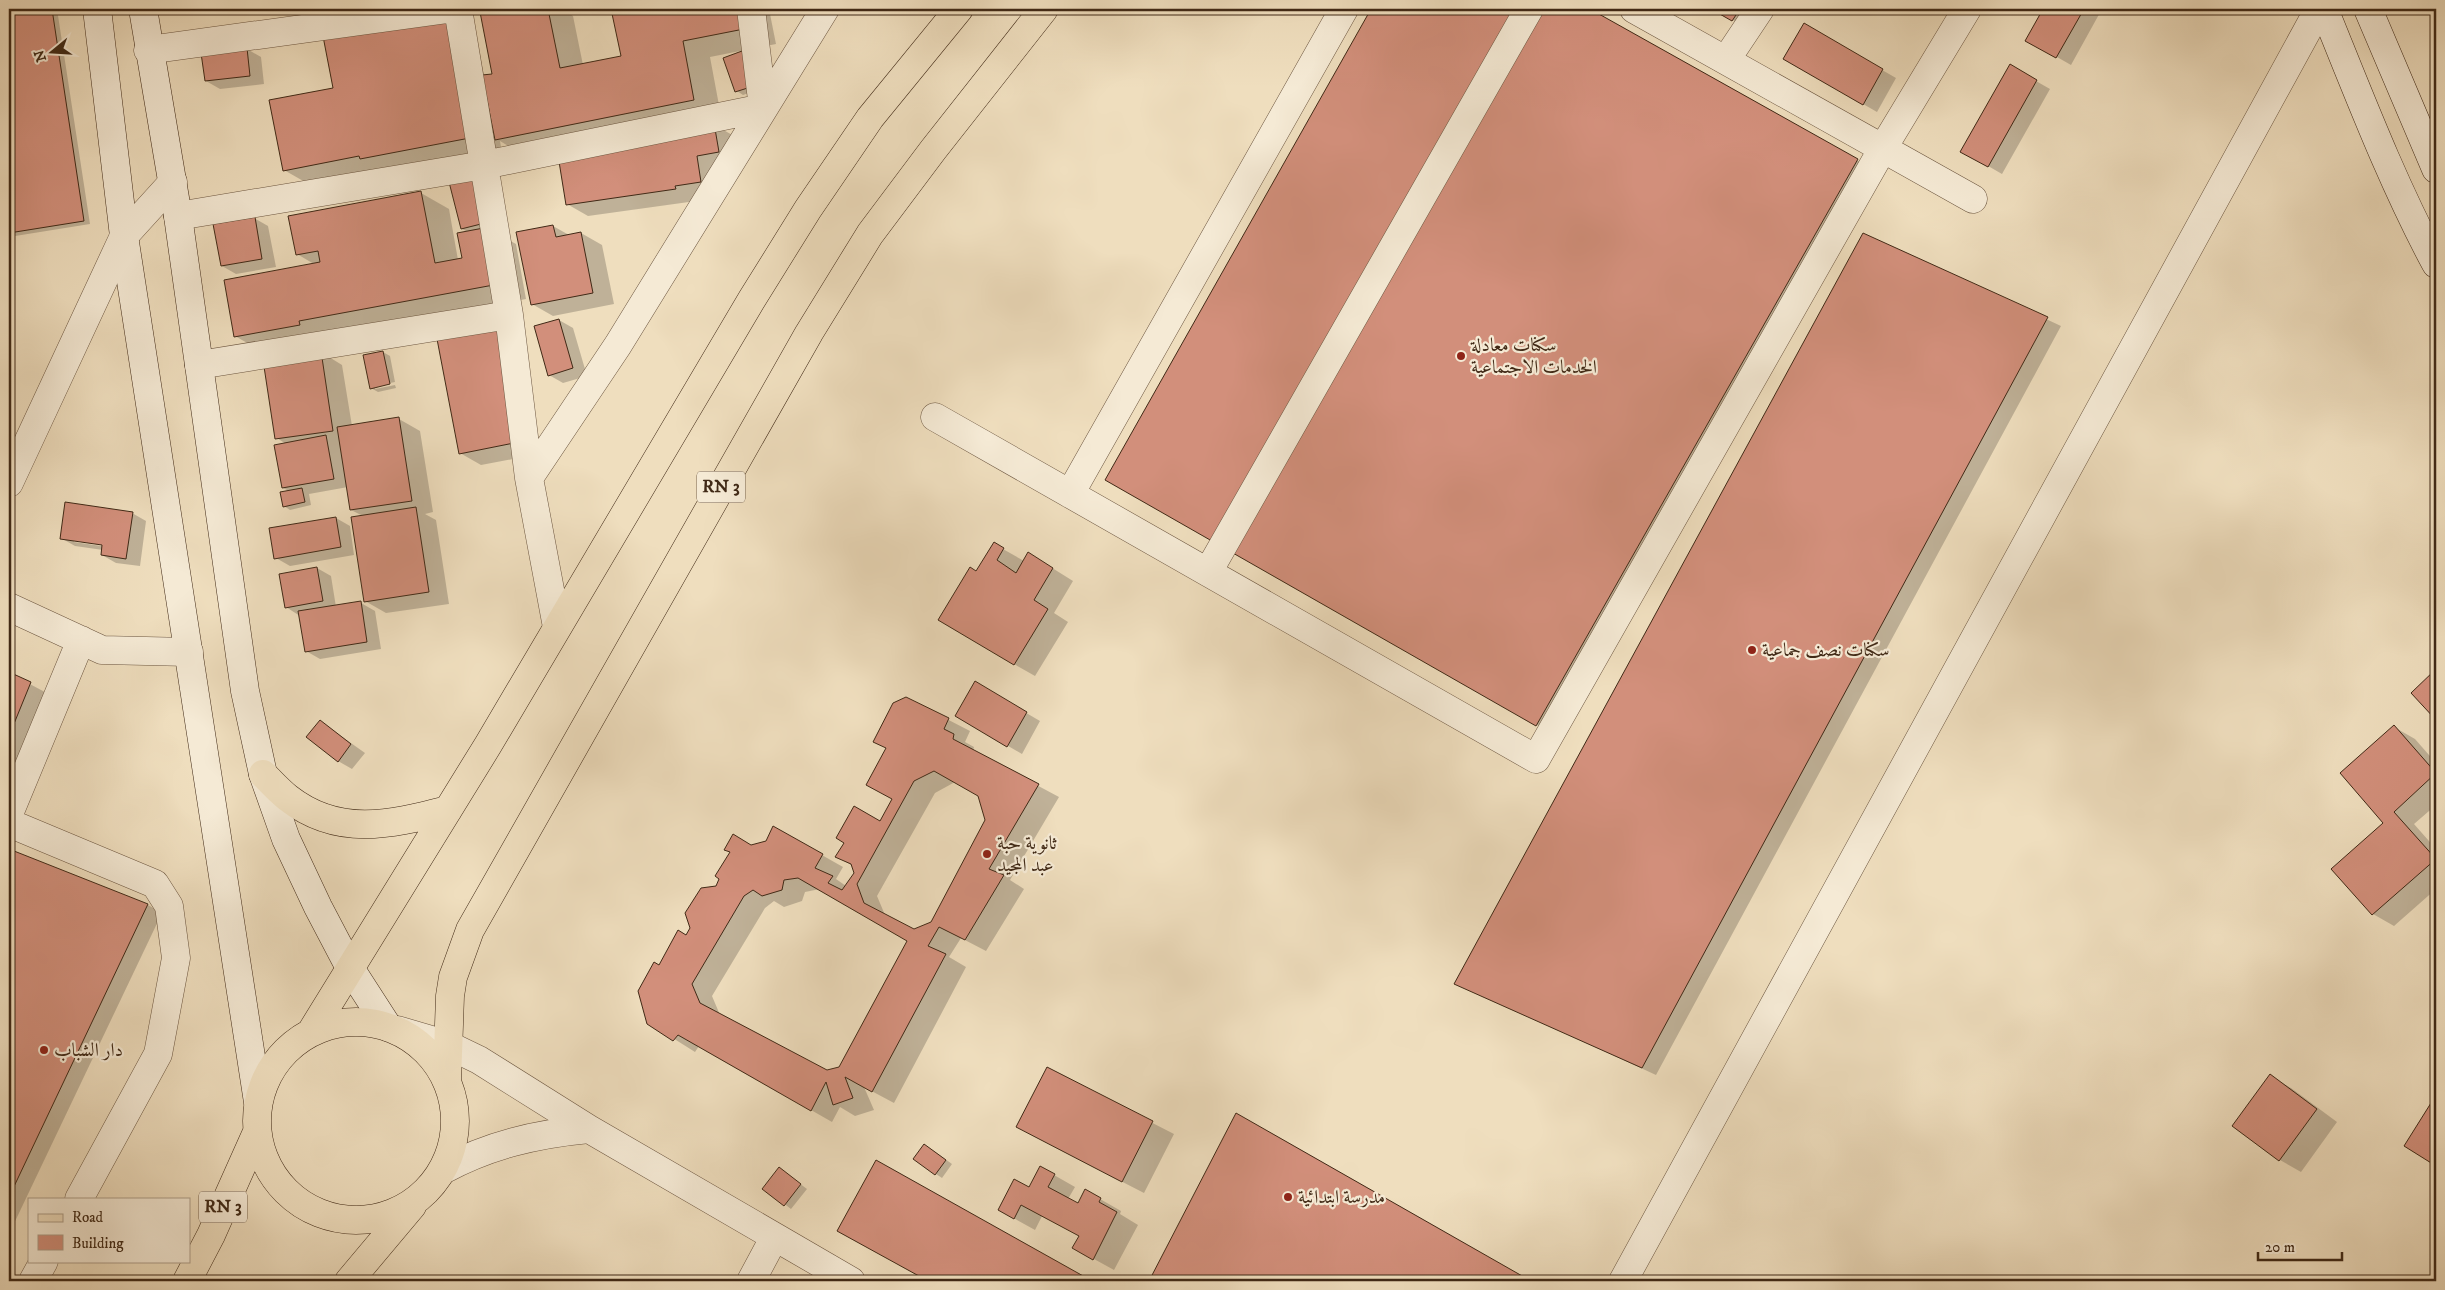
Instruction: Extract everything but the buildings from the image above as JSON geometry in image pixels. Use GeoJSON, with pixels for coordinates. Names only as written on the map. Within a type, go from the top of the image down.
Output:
{"type":"FeatureCollection","features":[{"type":"Feature","properties":{"kind":"main road"},"geometry":{"type":"LineString","coordinates":[[311,1032],[448,810],[752,299],[808,209],[870,118],[959,9]]}},
{"type":"Feature","properties":{"kind":"main road","name":"RN 3"},"geometry":{"type":"LineString","coordinates":[[447,1082],[453,977],[470,930],[809,333],[876,226],[1044,9]]}},
{"type":"Feature","properties":{"kind":"main road"},"geometry":{"type":"LineString","coordinates":[[263,774],[289,799],[320,816],[354,825],[390,824],[448,810]]}},
{"type":"Feature","properties":{"kind":"main road"},"geometry":{"type":"LineString","coordinates":[[349,1281],[417,1200],[432,1186],[442,1170],[453,1141],[454,1126],[454,1111],[447,1082],[435,1060],[418,1043],[393,1029],[362,1021],[336,1023],[311,1032],[286,1050],[268,1073],[258,1102],[257,1132],[265,1162],[281,1187],[304,1206],[332,1218],[362,1221],[391,1214],[417,1200]]}},
{"type":"Feature","properties":{"kind":"main road","name":"RN 3"},"geometry":{"type":"LineString","coordinates":[[187,1281],[211,1235],[257,1132]]}},
{"type":"Feature","properties":{"kind":"street"},"geometry":{"type":"LineString","coordinates":[[97,9],[124,236],[190,652],[258,1102]]}},
{"type":"Feature","properties":{"kind":"street"},"geometry":{"type":"LineString","coordinates":[[143,9],[148,50],[173,182],[245,691],[263,774],[286,839],[350,968],[393,1029],[448,1045],[479,1060],[589,1129],[774,1238],[852,1281]]}},
{"type":"Feature","properties":{"kind":"street"},"geometry":{"type":"LineString","coordinates":[[148,50],[448,9]]}},
{"type":"Feature","properties":{"kind":"street"},"geometry":{"type":"LineString","coordinates":[[458,9],[509,315],[530,478],[557,627]]}},
{"type":"Feature","properties":{"kind":"street"},"geometry":{"type":"LineString","coordinates":[[751,9],[763,108]]}},
{"type":"Feature","properties":{"kind":"street"},"geometry":{"type":"LineString","coordinates":[[530,478],[623,336],[729,168],[763,108],[825,9]]}},
{"type":"Feature","properties":{"kind":"street"},"geometry":{"type":"LineString","coordinates":[[1070,494],[1344,9]]}},
{"type":"Feature","properties":{"kind":"street"},"geometry":{"type":"LineString","coordinates":[[1208,572],[1530,9]]}},
{"type":"Feature","properties":{"kind":"street"},"geometry":{"type":"LineString","coordinates":[[1634,9],[1973,199]]}},
{"type":"Feature","properties":{"kind":"street"},"geometry":{"type":"LineString","coordinates":[[1726,60],[1760,9]]}},
{"type":"Feature","properties":{"kind":"street"},"geometry":{"type":"LineString","coordinates":[[935,416],[1536,759],[1883,148],[1967,9]]}},
{"type":"Feature","properties":{"kind":"street"},"geometry":{"type":"LineString","coordinates":[[1622,1281],[2319,9]]}},
{"type":"Feature","properties":{"kind":"street"},"geometry":{"type":"LineString","coordinates":[[2324,9],[2380,147],[2414,224],[2436,264]]}},
{"type":"Feature","properties":{"kind":"street"},"geometry":{"type":"LineString","coordinates":[[2368,9],[2436,169]]}},
{"type":"Feature","properties":{"kind":"street"},"geometry":{"type":"LineString","coordinates":[[178,216],[484,165],[763,108]]}},
{"type":"Feature","properties":{"kind":"street"},"geometry":{"type":"LineString","coordinates":[[9,483],[124,236],[173,182]]}},
{"type":"Feature","properties":{"kind":"street"},"geometry":{"type":"LineString","coordinates":[[199,365],[509,315]]}},
{"type":"Feature","properties":{"kind":"street"},"geometry":{"type":"LineString","coordinates":[[9,607],[102,650],[190,652]]}},
{"type":"Feature","properties":{"kind":"street"},"geometry":{"type":"LineString","coordinates":[[9,814],[81,640]]}},
{"type":"Feature","properties":{"kind":"street"},"geometry":{"type":"LineString","coordinates":[[9,823],[155,884],[169,906],[176,958],[158,1054],[80,1198]]}},
{"type":"Feature","properties":{"kind":"street"},"geometry":{"type":"LineString","coordinates":[[442,1170],[466,1157],[517,1139],[553,1132],[589,1129]]}},
{"type":"Feature","properties":{"kind":"street"},"geometry":{"type":"LineString","coordinates":[[751,1281],[774,1238]]}},
{"type":"Feature","properties":{"kind":"street"},"geometry":{"type":"LineString","coordinates":[[34,1281],[44,1262]]}},
{"type":"Feature","properties":{"kind":"place","name":"سكنات معادلة الخدمات الاجتماعية"},"geometry":{"type":"Point","coordinates":[1461,356]}},
{"type":"Feature","properties":{"kind":"place","name":"سكنات نصف جماعية"},"geometry":{"type":"Point","coordinates":[1752,650]}},
{"type":"Feature","properties":{"kind":"place","name":"ثانوية حبة عبد المجيد"},"geometry":{"type":"Point","coordinates":[987,854]}},
{"type":"Feature","properties":{"kind":"place","name":"دار الشباب"},"geometry":{"type":"Point","coordinates":[44,1050]}},
{"type":"Feature","properties":{"kind":"place","name":"مدرسة ابتدائية"},"geometry":{"type":"Point","coordinates":[1288,1197]}}]}
